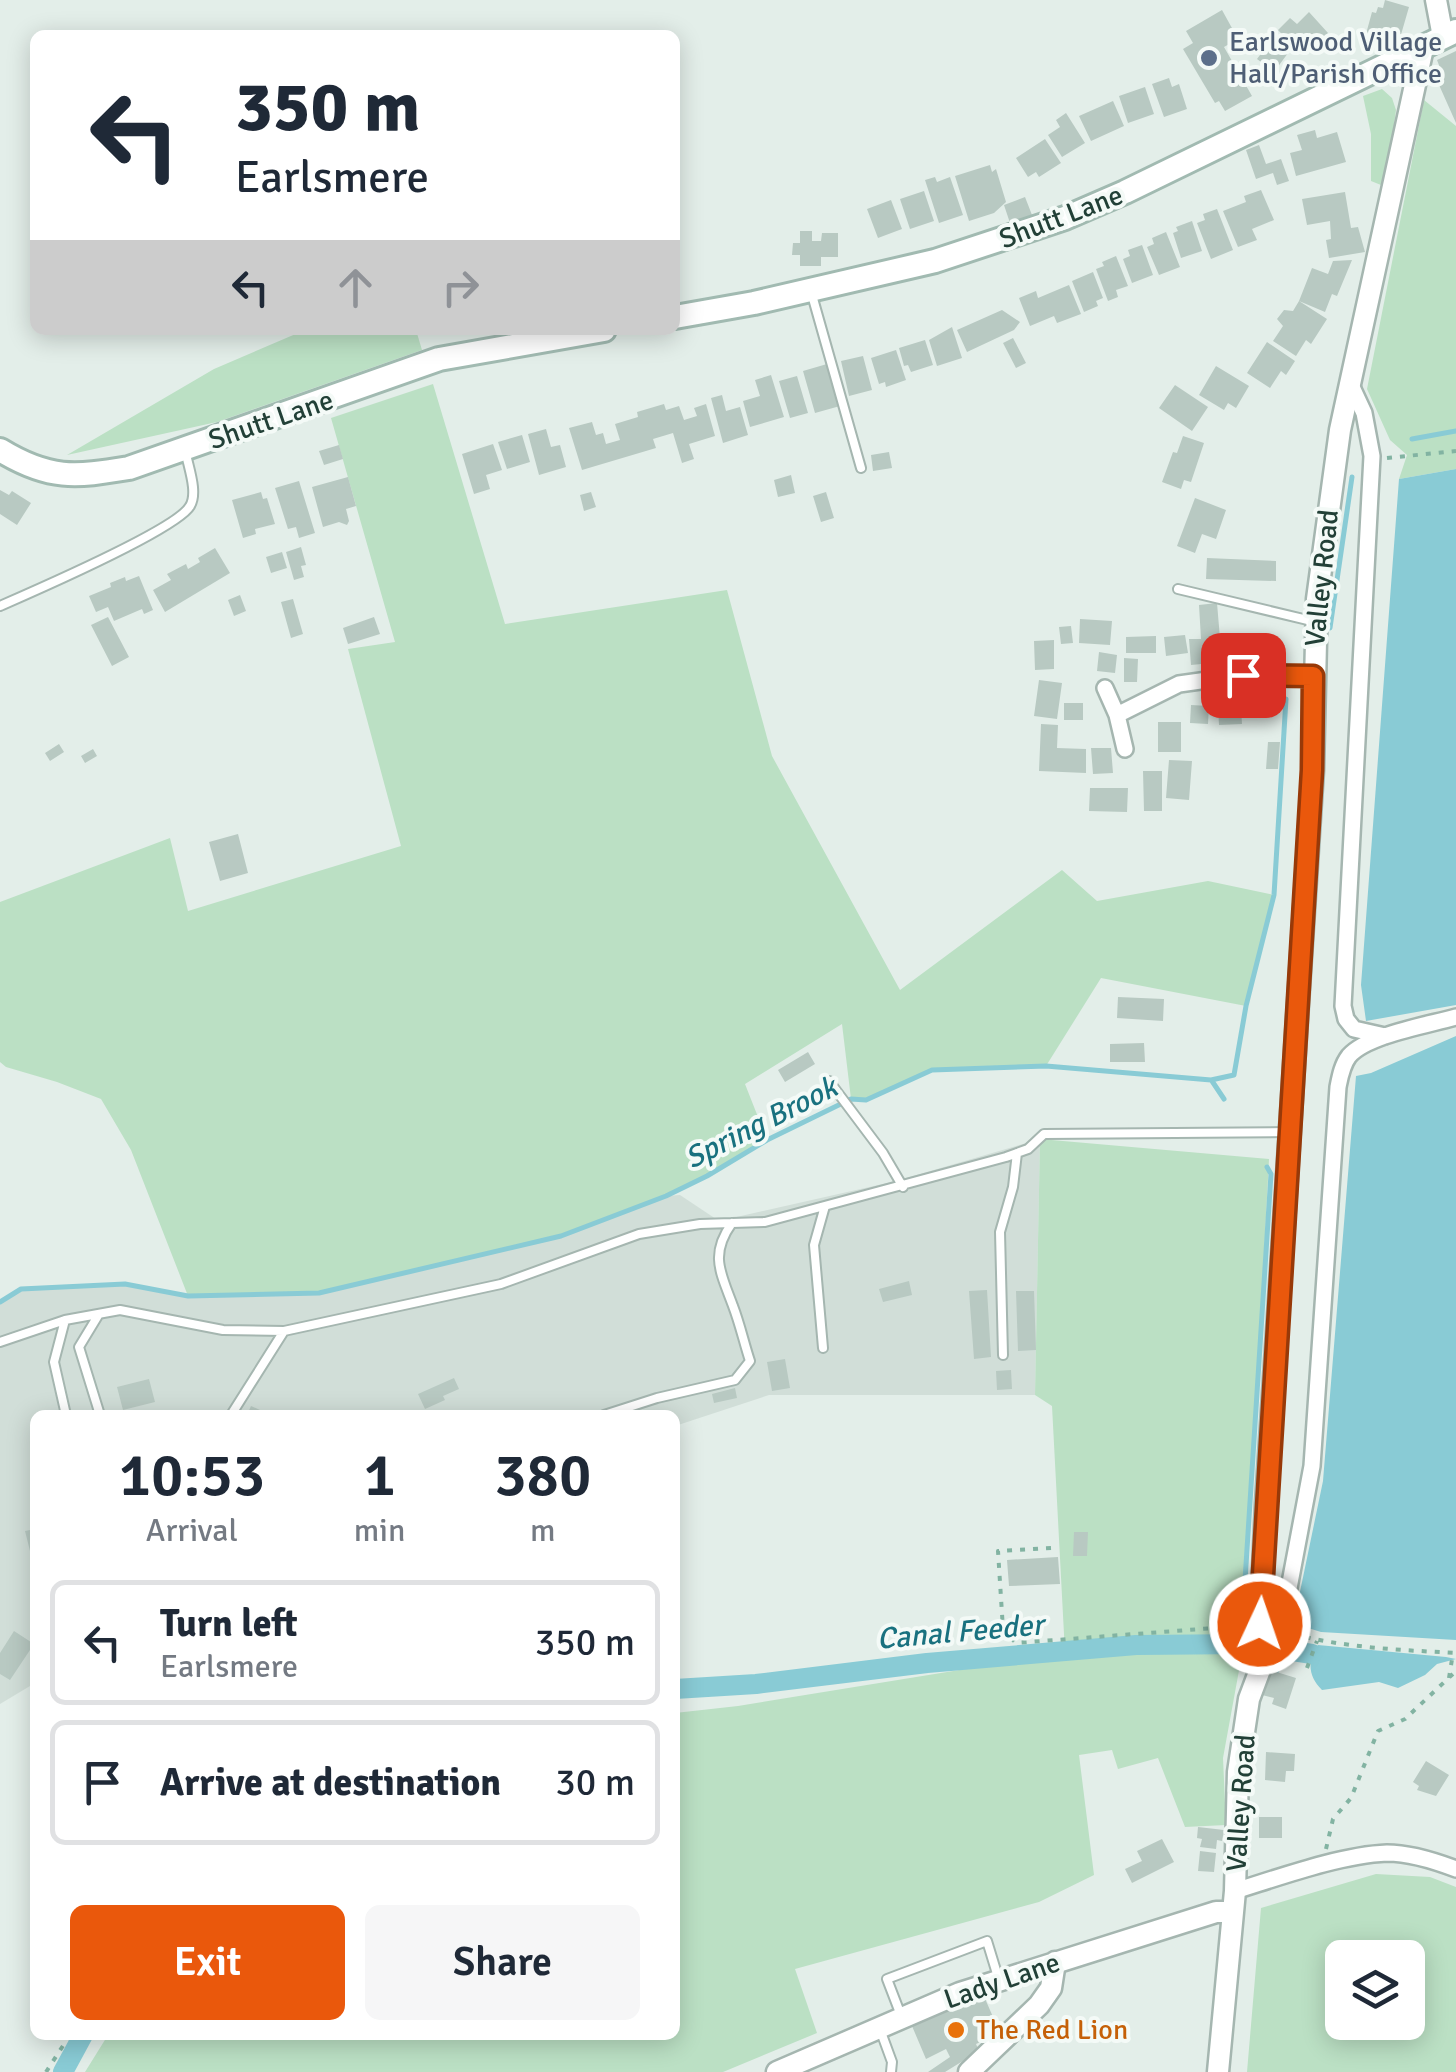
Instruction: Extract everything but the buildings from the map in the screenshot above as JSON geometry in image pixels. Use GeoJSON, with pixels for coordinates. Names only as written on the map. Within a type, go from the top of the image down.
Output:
{"type":"FeatureCollection","features":[{"type":"Feature","properties":{"kind":"main road","name":"Shutt Lane"},"geometry":{"type":"LineString","coordinates":[[680,317],[936,262],[1065,218],[1441,39]]}},
{"type":"Feature","properties":{"kind":"main road","name":"Shutt Lane"},"geometry":{"type":"LineString","coordinates":[[0,450],[46,474],[82,476],[129,468],[439,359],[576,335]]}},
{"type":"Feature","properties":{"kind":"street"},"geometry":{"type":"LineString","coordinates":[[1436,0],[1441,39]]}},
{"type":"Feature","properties":{"kind":"street","name":"Valley Road"},"geometry":{"type":"LineString","coordinates":[[1218,2072],[1234,1902],[1238,1772],[1249,1699],[1264,1659],[1260,1636],[1266,1504],[1312,789],[1316,622],[1340,430],[1441,39]]}},
{"type":"Feature","properties":{"kind":"street"},"geometry":{"type":"LineString","coordinates":[[1352,385],[1364,413],[1372,456],[1343,1006],[1354,1029],[1389,1036]]}},
{"type":"Feature","properties":{"kind":"street"},"geometry":{"type":"LineString","coordinates":[[1117,715],[1179,684],[1243,675],[1313,676]]}},
{"type":"Feature","properties":{"kind":"street"},"geometry":{"type":"LineString","coordinates":[[1105,688],[1117,715],[1124,749]]}},
{"type":"Feature","properties":{"kind":"street"},"geometry":{"type":"LineString","coordinates":[[1264,1659],[1279,1630],[1312,1466],[1338,1087],[1350,1056],[1389,1036],[1456,1017]]}},
{"type":"Feature","properties":{"kind":"street"},"geometry":{"type":"LineString","coordinates":[[1234,1902],[1322,1866],[1388,1853],[1456,1868]]}},
{"type":"Feature","properties":{"kind":"street","name":"Lady Lane"},"geometry":{"type":"LineString","coordinates":[[777,2072],[960,1993],[1216,1912],[1234,1902]]}},
{"type":"Feature","properties":{"kind":"street"},"geometry":{"type":"LineString","coordinates":[[969,2072],[1038,2005],[1051,1988],[1056,1962]]}},
{"type":"Feature","properties":{"kind":"lane"},"geometry":{"type":"LineString","coordinates":[[811,291],[861,468]]}},
{"type":"Feature","properties":{"kind":"lane"},"geometry":{"type":"LineString","coordinates":[[0,606],[139,540],[184,514],[193,503],[193,490],[184,450]]}},
{"type":"Feature","properties":{"kind":"lane"},"geometry":{"type":"LineString","coordinates":[[1178,589],[1316,622]]}},
{"type":"Feature","properties":{"kind":"lane"},"geometry":{"type":"LineString","coordinates":[[828,1081],[883,1153],[903,1187]]}},
{"type":"Feature","properties":{"kind":"lane"},"geometry":{"type":"LineString","coordinates":[[0,1342],[66,1320],[120,1310],[223,1330],[284,1331],[500,1284],[639,1234],[700,1224],[765,1222],[903,1187],[1017,1153],[1044,1134],[1289,1132]]}},
{"type":"Feature","properties":{"kind":"lane"},"geometry":{"type":"LineString","coordinates":[[1003,1355],[1000,1232],[1013,1188],[1017,1153]]}},
{"type":"Feature","properties":{"kind":"lane"},"geometry":{"type":"LineString","coordinates":[[823,1348],[814,1245],[825,1206]]}},
{"type":"Feature","properties":{"kind":"lane"},"geometry":{"type":"LineString","coordinates":[[620,1410],[734,1380],[750,1361],[734,1306],[719,1274],[720,1240],[732,1223]]}},
{"type":"Feature","properties":{"kind":"lane"},"geometry":{"type":"LineString","coordinates":[[99,1314],[80,1347],[99,1410]]}},
{"type":"Feature","properties":{"kind":"lane"},"geometry":{"type":"LineString","coordinates":[[65,1410],[54,1362],[66,1320]]}},
{"type":"Feature","properties":{"kind":"lane"},"geometry":{"type":"LineString","coordinates":[[234,1410],[284,1331]]}},
{"type":"Feature","properties":{"kind":"lane"},"geometry":{"type":"LineString","coordinates":[[902,2018],[887,1979],[913,1968],[987,1941],[1000,1981]]}},
{"type":"Feature","properties":{"kind":"lane"},"geometry":{"type":"LineString","coordinates":[[880,2028],[892,2062],[891,2072]]}},
{"type":"Feature","properties":{"kind":"path"},"geometry":{"type":"LineString","coordinates":[[1372,456],[1456,451]]}},
{"type":"Feature","properties":{"kind":"path"},"geometry":{"type":"LineString","coordinates":[[1051,1548],[998,1552],[1003,1628],[1016,1643],[1238,1626]]}},
{"type":"Feature","properties":{"kind":"path"},"geometry":{"type":"LineString","coordinates":[[1279,1630],[1317,1643],[1454,1654],[1449,1678]]}},
{"type":"Feature","properties":{"kind":"path"},"geometry":{"type":"LineString","coordinates":[[1307,1668],[1317,1643]]}},
{"type":"Feature","properties":{"kind":"path"},"geometry":{"type":"LineString","coordinates":[[1322,1866],[1333,1819],[1351,1798],[1378,1730],[1405,1720],[1456,1671]]}},
{"type":"Feature","properties":{"kind":"path"},"geometry":{"type":"LineString","coordinates":[[46,2072],[67,2040]]}},
{"type":"Feature","properties":{"kind":"shaded area"},"geometry":{"type":"Polygon","coordinates":[[[1040,1139],[1035,1395],[769,1395],[680,1424],[680,1410],[30,1410],[30,1686],[0,1704],[0,1302],[21,1289],[125,1284],[188,1296],[467,1257],[561,1236],[666,1196],[680,1195],[719,1221],[896,1181],[1040,1139]]]}},
{"type":"Feature","properties":{"kind":"green space"},"geometry":{"type":"Polygon","coordinates":[[[1382,89],[1392,98],[1396,110],[1386,187],[1371,181],[1371,134],[1363,96],[1382,89]]]}},
{"type":"Feature","properties":{"kind":"green space"},"geometry":{"type":"Polygon","coordinates":[[[1424,100],[1456,126],[1456,469],[1399,479],[1407,455],[1390,440],[1367,389],[1424,100]]]}},
{"type":"Feature","properties":{"kind":"green space"},"geometry":{"type":"Polygon","coordinates":[[[293,335],[418,335],[422,350],[217,422],[67,455],[214,369],[293,335]]]}},
{"type":"Feature","properties":{"kind":"green space"},"geometry":{"type":"Polygon","coordinates":[[[433,384],[505,624],[727,590],[772,756],[900,990],[1062,870],[1097,901],[1208,881],[1274,895],[1246,1006],[1101,978],[1046,1066],[932,1070],[866,1100],[851,1099],[842,1024],[745,1084],[767,1140],[666,1196],[561,1236],[319,1293],[188,1296],[131,1150],[101,1099],[0,1062],[0,902],[170,838],[188,911],[401,846],[348,649],[395,642],[331,418],[433,384]]]}},
{"type":"Feature","properties":{"kind":"green space"},"geometry":{"type":"Polygon","coordinates":[[[1040,1139],[1269,1159],[1244,1643],[1223,1758],[1226,1825],[1185,1827],[1158,1758],[1118,1769],[1112,1750],[1079,1755],[1094,1875],[1039,1902],[795,1969],[817,2033],[723,2072],[85,2072],[105,2040],[680,2040],[680,1712],[1065,1653],[1052,1406],[1035,1395],[1040,1139]]]}},
{"type":"Feature","properties":{"kind":"green space"},"geometry":{"type":"Polygon","coordinates":[[[1376,1874],[1430,1877],[1456,1887],[1456,2072],[1247,2072],[1261,1908],[1376,1874]]]}},
{"type":"Feature","properties":{"kind":"water"},"geometry":{"type":"Polygon","coordinates":[[[1456,469],[1456,1005],[1366,1021],[1361,985],[1399,479],[1456,469]]]}},
{"type":"Feature","properties":{"kind":"water"},"geometry":{"type":"Polygon","coordinates":[[[1456,1036],[1456,1640],[1321,1632],[1305,1627],[1296,1611],[1323,1481],[1356,1076],[1456,1036]]]}},
{"type":"Feature","properties":{"kind":"water"},"geometry":{"type":"Polygon","coordinates":[[[1318,1645],[1456,1659],[1437,1664],[1425,1675],[1398,1688],[1379,1682],[1322,1690],[1311,1668],[1318,1645]]]}},
{"type":"Feature","properties":{"kind":"waterway"},"geometry":{"type":"LineString","coordinates":[[1412,439],[1456,431]]}},
{"type":"Feature","properties":{"kind":"waterway"},"geometry":{"type":"LineString","coordinates":[[1330,628],[1352,477]]}},
{"type":"Feature","properties":{"kind":"waterway","name":"Spring Brook"},"geometry":{"type":"LineString","coordinates":[[0,1302],[21,1289],[125,1284],[188,1296],[319,1293],[561,1236],[666,1196],[851,1099],[866,1100],[932,1070],[1046,1066],[1211,1080],[1234,1075],[1246,1006],[1274,895],[1286,699]]}},
{"type":"Feature","properties":{"kind":"waterway"},"geometry":{"type":"LineString","coordinates":[[1212,1081],[1224,1099]]}},
{"type":"Feature","properties":{"kind":"waterway"},"geometry":{"type":"LineString","coordinates":[[1241,1643],[1271,1174],[1267,1167]]}},
{"type":"Feature","properties":{"kind":"waterway","name":"Canal Feeder"},"geometry":{"type":"LineString","coordinates":[[680,1689],[1136,1645],[1251,1644]]}},
{"type":"Feature","properties":{"kind":"waterway","name":"Canal Feeder"},"geometry":{"type":"LineString","coordinates":[[1280,1649],[1312,1654]]}},
{"type":"Feature","properties":{"kind":"waterway"},"geometry":{"type":"LineString","coordinates":[[1276,1672],[1284,1650]]}},
{"type":"Feature","properties":{"kind":"waterway","name":"Canal Feeder"},"geometry":{"type":"LineString","coordinates":[[63,2072],[80,2040]]}},
{"type":"Feature","properties":{"kind":"place","name":"Earlswood Village Hall/Parish Office"},"geometry":{"type":"Point","coordinates":[1209,58]}},
{"type":"Feature","properties":{"kind":"place","name":"The Red Lion"},"geometry":{"type":"Point","coordinates":[956,2030]}},
{"type":"Feature","properties":{"kind":"route"},"geometry":{"type":"LineString","coordinates":[[1243,675],[1313,676],[1312,770],[1260,1624]]}}]}
